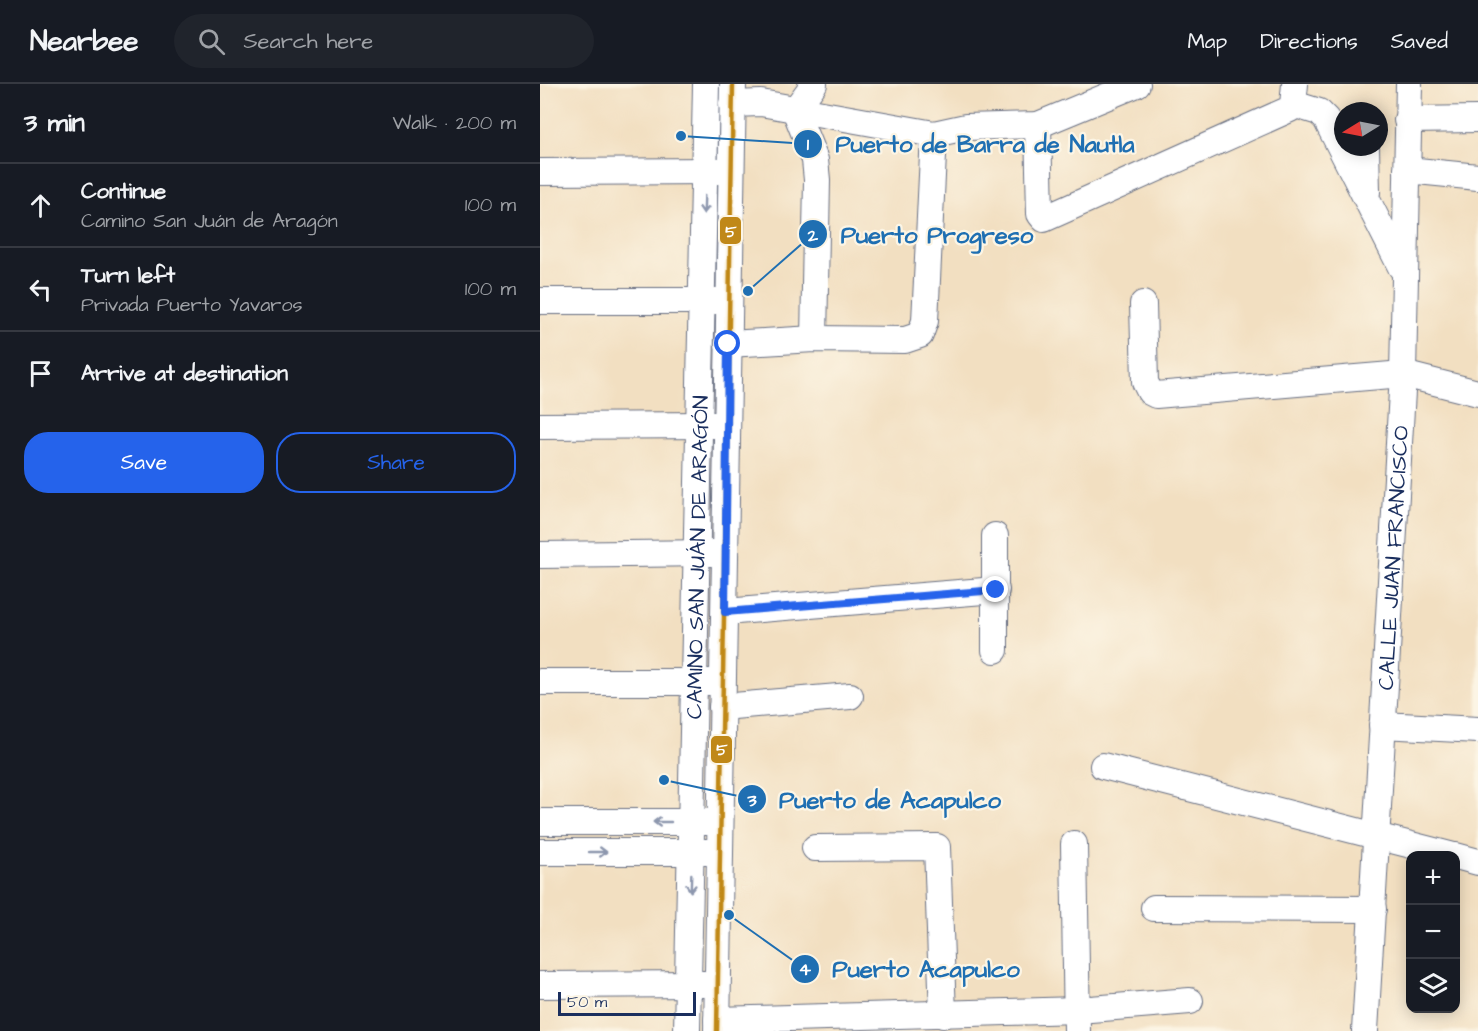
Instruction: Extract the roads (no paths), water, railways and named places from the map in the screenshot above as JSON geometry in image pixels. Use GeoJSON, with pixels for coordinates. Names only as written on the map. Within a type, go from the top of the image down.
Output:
{"type":"FeatureCollection","features":[{"type":"Feature","properties":{"kind":"street","name":"CAMINO SAN JUÁN DE ARAGÓN"},"geometry":{"type":"LineString","coordinates":[[687,1031],[693,852],[706,84]]}},
{"type":"Feature","properties":{"kind":"street"},"geometry":{"type":"LineString","coordinates":[[795,110],[814,84]]}},
{"type":"Feature","properties":{"kind":"street"},"geometry":{"type":"LineString","coordinates":[[733,94],[795,110],[934,134],[966,127],[1038,125],[1137,84]]}},
{"type":"Feature","properties":{"kind":"street","name":"CALLE JUAN FRANCISCO"},"geometry":{"type":"LineString","coordinates":[[1365,1031],[1403,374],[1409,84]]}},
{"type":"Feature","properties":{"kind":"street","name":"CAMINO SAN JUÁN DE ARAGÓN"},"geometry":{"type":"LineString","coordinates":[[717,1025],[733,94]]}},
{"type":"Feature","properties":{"kind":"street"},"geometry":{"type":"LineString","coordinates":[[1038,125],[1042,218],[1294,98],[1319,112],[1326,119],[1404,273]]}},
{"type":"Feature","properties":{"kind":"street"},"geometry":{"type":"LineString","coordinates":[[795,110],[815,160],[817,180],[814,339]]}},
{"type":"Feature","properties":{"kind":"street"},"geometry":{"type":"LineString","coordinates":[[1407,120],[1478,119]]}},
{"type":"Feature","properties":{"kind":"street"},"geometry":{"type":"LineString","coordinates":[[728,344],[814,339],[906,340],[920,335],[926,321],[934,134]]}},
{"type":"Feature","properties":{"kind":"street"},"geometry":{"type":"LineString","coordinates":[[1366,156],[1366,195]]}},
{"type":"Feature","properties":{"kind":"street"},"geometry":{"type":"LineString","coordinates":[[1407,170],[1478,177]]}},
{"type":"Feature","properties":{"kind":"street"},"geometry":{"type":"LineString","coordinates":[[540,172],[733,171]]}},
{"type":"Feature","properties":{"kind":"street"},"geometry":{"type":"LineString","coordinates":[[540,301],[729,301]]}},
{"type":"Feature","properties":{"kind":"street"},"geometry":{"type":"LineString","coordinates":[[1143,304],[1145,382],[1150,392],[1156,395],[1403,374],[1478,393]]}},
{"type":"Feature","properties":{"kind":"street"},"geometry":{"type":"LineString","coordinates":[[540,426],[727,426]]}},
{"type":"Feature","properties":{"kind":"street"},"geometry":{"type":"LineString","coordinates":[[995,536],[995,650]]}},
{"type":"Feature","properties":{"kind":"street"},"geometry":{"type":"LineString","coordinates":[[540,555],[726,553]]}},
{"type":"Feature","properties":{"kind":"street"},"geometry":{"type":"LineString","coordinates":[[725,612],[996,590]]}},
{"type":"Feature","properties":{"kind":"street"},"geometry":{"type":"LineString","coordinates":[[540,682],[724,681]]}},
{"type":"Feature","properties":{"kind":"street"},"geometry":{"type":"LineString","coordinates":[[722,707],[850,696]]}},
{"type":"Feature","properties":{"kind":"street"},"geometry":{"type":"LineString","coordinates":[[1382,725],[1478,730]]}},
{"type":"Feature","properties":{"kind":"street"},"geometry":{"type":"LineString","coordinates":[[694,736],[722,737]]}},
{"type":"Feature","properties":{"kind":"street"},"geometry":{"type":"LineString","coordinates":[[1103,766],[1435,851]]}},
{"type":"Feature","properties":{"kind":"street"},"geometry":{"type":"LineString","coordinates":[[540,822],[721,822]]}},
{"type":"Feature","properties":{"kind":"street"},"geometry":{"type":"LineString","coordinates":[[1074,844],[1077,1021]]}},
{"type":"Feature","properties":{"kind":"street"},"geometry":{"type":"LineString","coordinates":[[816,848],[937,847],[943,1015]]}},
{"type":"Feature","properties":{"kind":"street"},"geometry":{"type":"LineString","coordinates":[[540,852],[720,852]]}},
{"type":"Feature","properties":{"kind":"street"},"geometry":{"type":"LineString","coordinates":[[1460,857],[1478,862]]}},
{"type":"Feature","properties":{"kind":"street"},"geometry":{"type":"LineString","coordinates":[[1154,908],[1372,909]]}},
{"type":"Feature","properties":{"kind":"street"},"geometry":{"type":"LineString","coordinates":[[540,985],[717,984]]}},
{"type":"Feature","properties":{"kind":"street"},"geometry":{"type":"LineString","coordinates":[[717,1025],[943,1015],[1077,1021],[1190,1001]]}},
{"type":"Feature","properties":{"kind":"place","name":"Puerto de Barra de Nautla"},"geometry":{"type":"Point","coordinates":[681,136]}},
{"type":"Feature","properties":{"kind":"place","name":"Puerto Progreso"},"geometry":{"type":"Point","coordinates":[748,291]}},
{"type":"Feature","properties":{"kind":"place","name":"Puerto de Acapulco"},"geometry":{"type":"Point","coordinates":[664,780]}},
{"type":"Feature","properties":{"kind":"place","name":"Puerto Acapulco"},"geometry":{"type":"Point","coordinates":[729,915]}}]}
